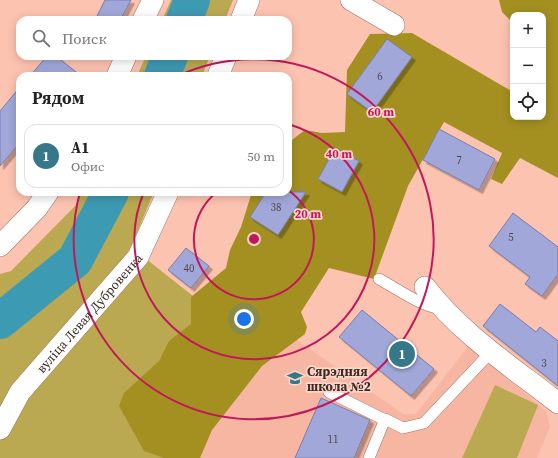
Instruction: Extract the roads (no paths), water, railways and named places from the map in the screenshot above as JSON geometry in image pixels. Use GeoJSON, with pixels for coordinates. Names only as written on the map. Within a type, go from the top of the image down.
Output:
{"type":"FeatureCollection","features":[{"type":"Feature","properties":{"kind":"street"},"geometry":{"type":"LineString","coordinates":[[145,16],[152,0]]}},
{"type":"Feature","properties":{"kind":"street"},"geometry":{"type":"LineString","coordinates":[[243,16],[249,0]]}},
{"type":"Feature","properties":{"kind":"street"},"geometry":{"type":"LineString","coordinates":[[351,0],[394,25]]}},
{"type":"Feature","properties":{"kind":"street"},"geometry":{"type":"LineString","coordinates":[[119,72],[124,60]]}},
{"type":"Feature","properties":{"kind":"street"},"geometry":{"type":"LineString","coordinates":[[220,72],[224,60]]}},
{"type":"Feature","properties":{"kind":"street"},"geometry":{"type":"LineString","coordinates":[[0,246],[37,208],[45,196]]}},
{"type":"Feature","properties":{"kind":"street","name":"вуліца Левая Дубровенка"},"geometry":{"type":"LineString","coordinates":[[0,429],[20,392],[138,257],[166,196]]}},
{"type":"Feature","properties":{"kind":"street"},"geometry":{"type":"LineString","coordinates":[[425,287],[442,309],[492,352],[558,403]]}},
{"type":"Feature","properties":{"kind":"lane"},"geometry":{"type":"LineString","coordinates":[[379,279],[430,307],[442,309]]}},
{"type":"Feature","properties":{"kind":"lane"},"geometry":{"type":"LineString","coordinates":[[329,392],[403,428],[424,423],[492,352]]}},
{"type":"Feature","properties":{"kind":"lane"},"geometry":{"type":"LineString","coordinates":[[369,458],[385,420]]}},
{"type":"Feature","properties":{"kind":"waterway"},"geometry":{"type":"LineString","coordinates":[[186,16],[192,0]]}},
{"type":"Feature","properties":{"kind":"waterway"},"geometry":{"type":"LineString","coordinates":[[164,72],[168,60]]}},
{"type":"Feature","properties":{"kind":"waterway"},"geometry":{"type":"LineString","coordinates":[[0,321],[75,260],[109,196]]}},
{"type":"Feature","properties":{"kind":"place","name":"A1"},"geometry":{"type":"Point","coordinates":[402,354]}},
{"type":"Feature","properties":{"kind":"place","name":"Сярэдняя школа №2"},"geometry":{"type":"Point","coordinates":[295,378]}}]}
